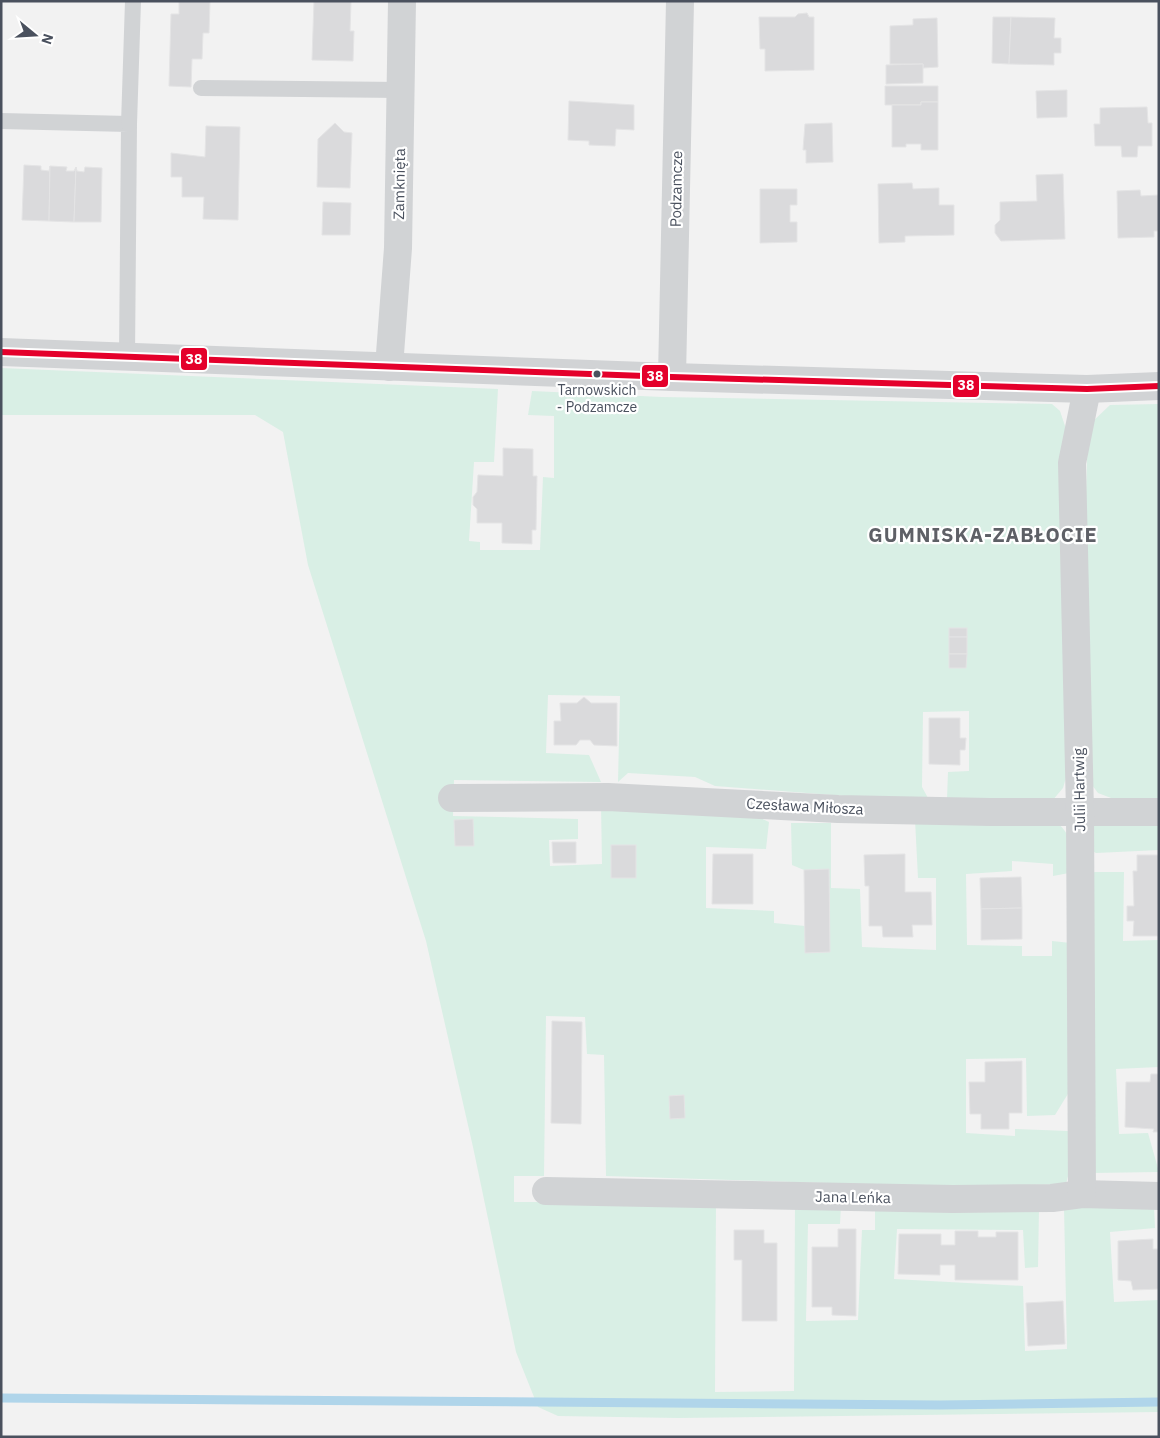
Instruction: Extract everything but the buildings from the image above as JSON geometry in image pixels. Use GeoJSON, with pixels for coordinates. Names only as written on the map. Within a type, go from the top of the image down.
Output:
{"type":"FeatureCollection","features":[{"type":"Feature","properties":{"kind":"street","name":"Zamknięta"},"geometry":{"type":"LineString","coordinates":[[389,367],[398,248],[402,1]]}},
{"type":"Feature","properties":{"kind":"street","name":"Podzamcze"},"geometry":{"type":"LineString","coordinates":[[672,377],[680,1]]}},
{"type":"Feature","properties":{"kind":"street"},"geometry":{"type":"LineString","coordinates":[[1,352],[672,377],[1087,389],[1159,386]]}},
{"type":"Feature","properties":{"kind":"street","name":"Julii Hartwig"},"geometry":{"type":"LineString","coordinates":[[1082,1194],[1080,812],[1072,463],[1087,389]]}},
{"type":"Feature","properties":{"kind":"street","name":"Czesława Miłosza"},"geometry":{"type":"LineString","coordinates":[[452,798],[608,797],[838,809],[1159,812]]}},
{"type":"Feature","properties":{"kind":"street","name":"Jana Leńka"},"geometry":{"type":"LineString","coordinates":[[546,1191],[953,1199],[1052,1198],[1082,1194],[1159,1196]]}},
{"type":"Feature","properties":{"kind":"lane"},"geometry":{"type":"LineString","coordinates":[[127,357],[129,124],[133,1]]}},
{"type":"Feature","properties":{"kind":"lane"},"geometry":{"type":"LineString","coordinates":[[201,88],[401,90]]}},
{"type":"Feature","properties":{"kind":"lane"},"geometry":{"type":"LineString","coordinates":[[1,120],[129,124]]}},
{"type":"Feature","properties":{"kind":"green space"},"geometry":{"type":"Polygon","coordinates":[[[1,368],[498,389],[494,462],[474,462],[469,541],[480,542],[480,550],[540,550],[543,477],[554,478],[554,416],[528,415],[532,391],[662,397],[1052,404],[1060,411],[1065,426],[1069,767],[1063,788],[1052,801],[947,799],[948,772],[969,771],[969,711],[923,712],[922,787],[928,798],[884,799],[715,786],[695,777],[628,773],[618,782],[620,696],[548,695],[546,753],[589,755],[601,782],[454,780],[453,816],[578,819],[578,839],[549,840],[550,866],[602,864],[601,805],[756,816],[769,822],[766,849],[706,847],[706,908],[774,911],[774,923],[805,926],[806,953],[830,952],[829,870],[804,870],[792,865],[791,823],[831,823],[831,888],[860,889],[862,947],[936,950],[936,878],[918,878],[915,820],[1054,820],[1061,826],[1069,838],[1071,850],[1069,873],[1053,876],[1053,864],[1012,861],[1012,871],[966,874],[967,945],[1022,946],[1022,956],[1052,956],[1052,941],[1071,943],[1074,1084],[1055,1115],[1027,1116],[1026,1058],[966,1059],[966,1133],[1015,1136],[1015,1129],[1068,1131],[1069,1172],[1066,1184],[954,1187],[606,1176],[604,1055],[587,1054],[585,1017],[546,1016],[544,1176],[514,1176],[514,1202],[716,1202],[715,1392],[794,1391],[795,1205],[841,1205],[840,1224],[808,1224],[806,1321],[858,1320],[862,1230],[875,1230],[875,1205],[1039,1208],[1038,1267],[1025,1268],[1023,1230],[897,1229],[894,1279],[1023,1286],[1025,1351],[1067,1349],[1064,1208],[1154,1206],[1155,1228],[1110,1232],[1114,1302],[1159,1300],[1159,1412],[678,1418],[558,1416],[538,1407],[516,1352],[473,1147],[426,941],[308,565],[283,432],[255,415],[1,415],[1,368]]]}},
{"type":"Feature","properties":{"kind":"green space"},"geometry":{"type":"Polygon","coordinates":[[[1159,404],[1159,800],[1119,801],[1098,793],[1086,777],[1083,599],[1088,426],[1110,405],[1159,404]]]}},
{"type":"Feature","properties":{"kind":"green space"},"geometry":{"type":"Polygon","coordinates":[[[1159,822],[1159,850],[1096,853],[1089,849],[1089,825],[1159,822]]]}},
{"type":"Feature","properties":{"kind":"green space"},"geometry":{"type":"Polygon","coordinates":[[[1095,872],[1124,872],[1123,941],[1159,940],[1159,1067],[1116,1069],[1119,1134],[1148,1133],[1159,1172],[1092,1173],[1086,875],[1095,872]]]}},
{"type":"Feature","properties":{"kind":"waterway"},"geometry":{"type":"LineString","coordinates":[[1,1398],[940,1405],[1159,1402]]}},
{"type":"Feature","properties":{"kind":"transit line","name":"38"},"geometry":{"type":"LineString","coordinates":[[1,352],[672,377],[1087,389],[1159,386]]}},
{"type":"Feature","properties":{"kind":"place","name":"Tarnowskich - Podzamcze"},"geometry":{"type":"Point","coordinates":[597,374]}},
{"type":"Feature","properties":{"kind":"district","name":"GUMNISKA-ZABŁOCIE"},"geometry":{"type":"Point","coordinates":[983,534]}}]}
